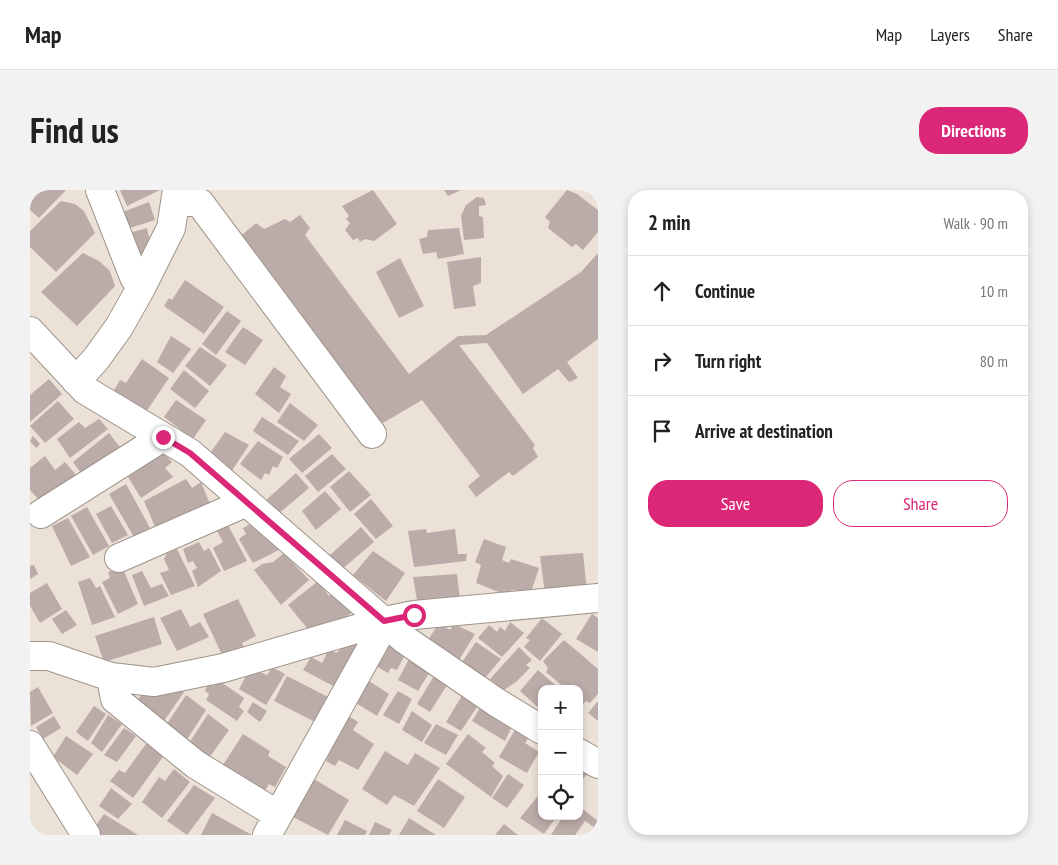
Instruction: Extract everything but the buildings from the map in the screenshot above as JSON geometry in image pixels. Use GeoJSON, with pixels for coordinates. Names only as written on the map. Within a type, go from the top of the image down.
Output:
{"type":"FeatureCollection","features":[{"type":"Feature","properties":{"kind":"street"},"geometry":{"type":"LineString","coordinates":[[100,190],[134,277],[141,288]]}},
{"type":"Feature","properties":{"kind":"street"},"geometry":{"type":"LineString","coordinates":[[76,381],[96,359],[141,288],[170,228],[176,195],[200,203],[372,434]]}},
{"type":"Feature","properties":{"kind":"street"},"geometry":{"type":"LineString","coordinates":[[30,331],[76,381],[96,398],[190,453],[404,639],[496,702],[538,728]]}},
{"type":"Feature","properties":{"kind":"street"},"geometry":{"type":"LineString","coordinates":[[41,514],[163,437]]}},
{"type":"Feature","properties":{"kind":"street"},"geometry":{"type":"LineString","coordinates":[[119,558],[248,502]]}},
{"type":"Feature","properties":{"kind":"street"},"geometry":{"type":"LineString","coordinates":[[30,656],[49,656],[111,677],[154,682],[223,668],[384,621],[414,615],[598,598]]}},
{"type":"Feature","properties":{"kind":"street"},"geometry":{"type":"LineString","coordinates":[[111,677],[115,700],[272,825],[379,634],[384,621]]}},
{"type":"Feature","properties":{"kind":"street"},"geometry":{"type":"LineString","coordinates":[[30,745],[86,835]]}},
{"type":"Feature","properties":{"kind":"street"},"geometry":{"type":"LineString","coordinates":[[583,755],[598,764]]}},
{"type":"Feature","properties":{"kind":"route"},"geometry":{"type":"LineString","coordinates":[[163,437],[190,453],[384,621],[414,615]]}}]}
